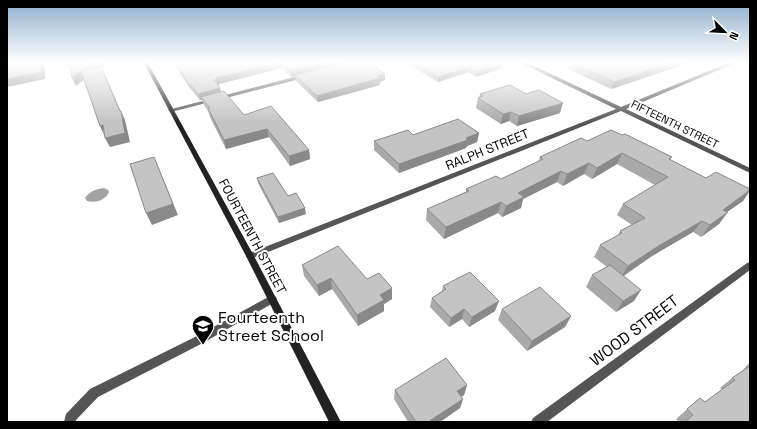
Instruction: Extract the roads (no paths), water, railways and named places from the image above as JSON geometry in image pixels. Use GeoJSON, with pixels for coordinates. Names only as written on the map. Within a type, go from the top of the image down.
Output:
{"type":"FeatureCollection","features":[{"type":"Feature","properties":{"kind":"street","name":"FOURTEENTH STREET"},"geometry":{"type":"LineString","coordinates":[[157,83],[250,256],[334,422]]}},
{"type":"Feature","properties":{"kind":"street"},"geometry":{"type":"LineString","coordinates":[[171,110],[277,83]]}},
{"type":"Feature","properties":{"kind":"street","name":"FIFTEENTH STREET"},"geometry":{"type":"LineString","coordinates":[[567,83],[750,172]]}},
{"type":"Feature","properties":{"kind":"street","name":"RALPH STREET"},"geometry":{"type":"LineString","coordinates":[[250,256],[683,83]]}},
{"type":"Feature","properties":{"kind":"street","name":"WOOD STREET"},"geometry":{"type":"LineString","coordinates":[[537,422],[750,264]]}},
{"type":"Feature","properties":{"kind":"street"},"geometry":{"type":"LineString","coordinates":[[70,422],[70,418],[94,392],[196,341],[272,299]]}},
{"type":"Feature","properties":{"kind":"place","name":"Fourteenth Street School"},"geometry":{"type":"Point","coordinates":[203,346]}}]}
